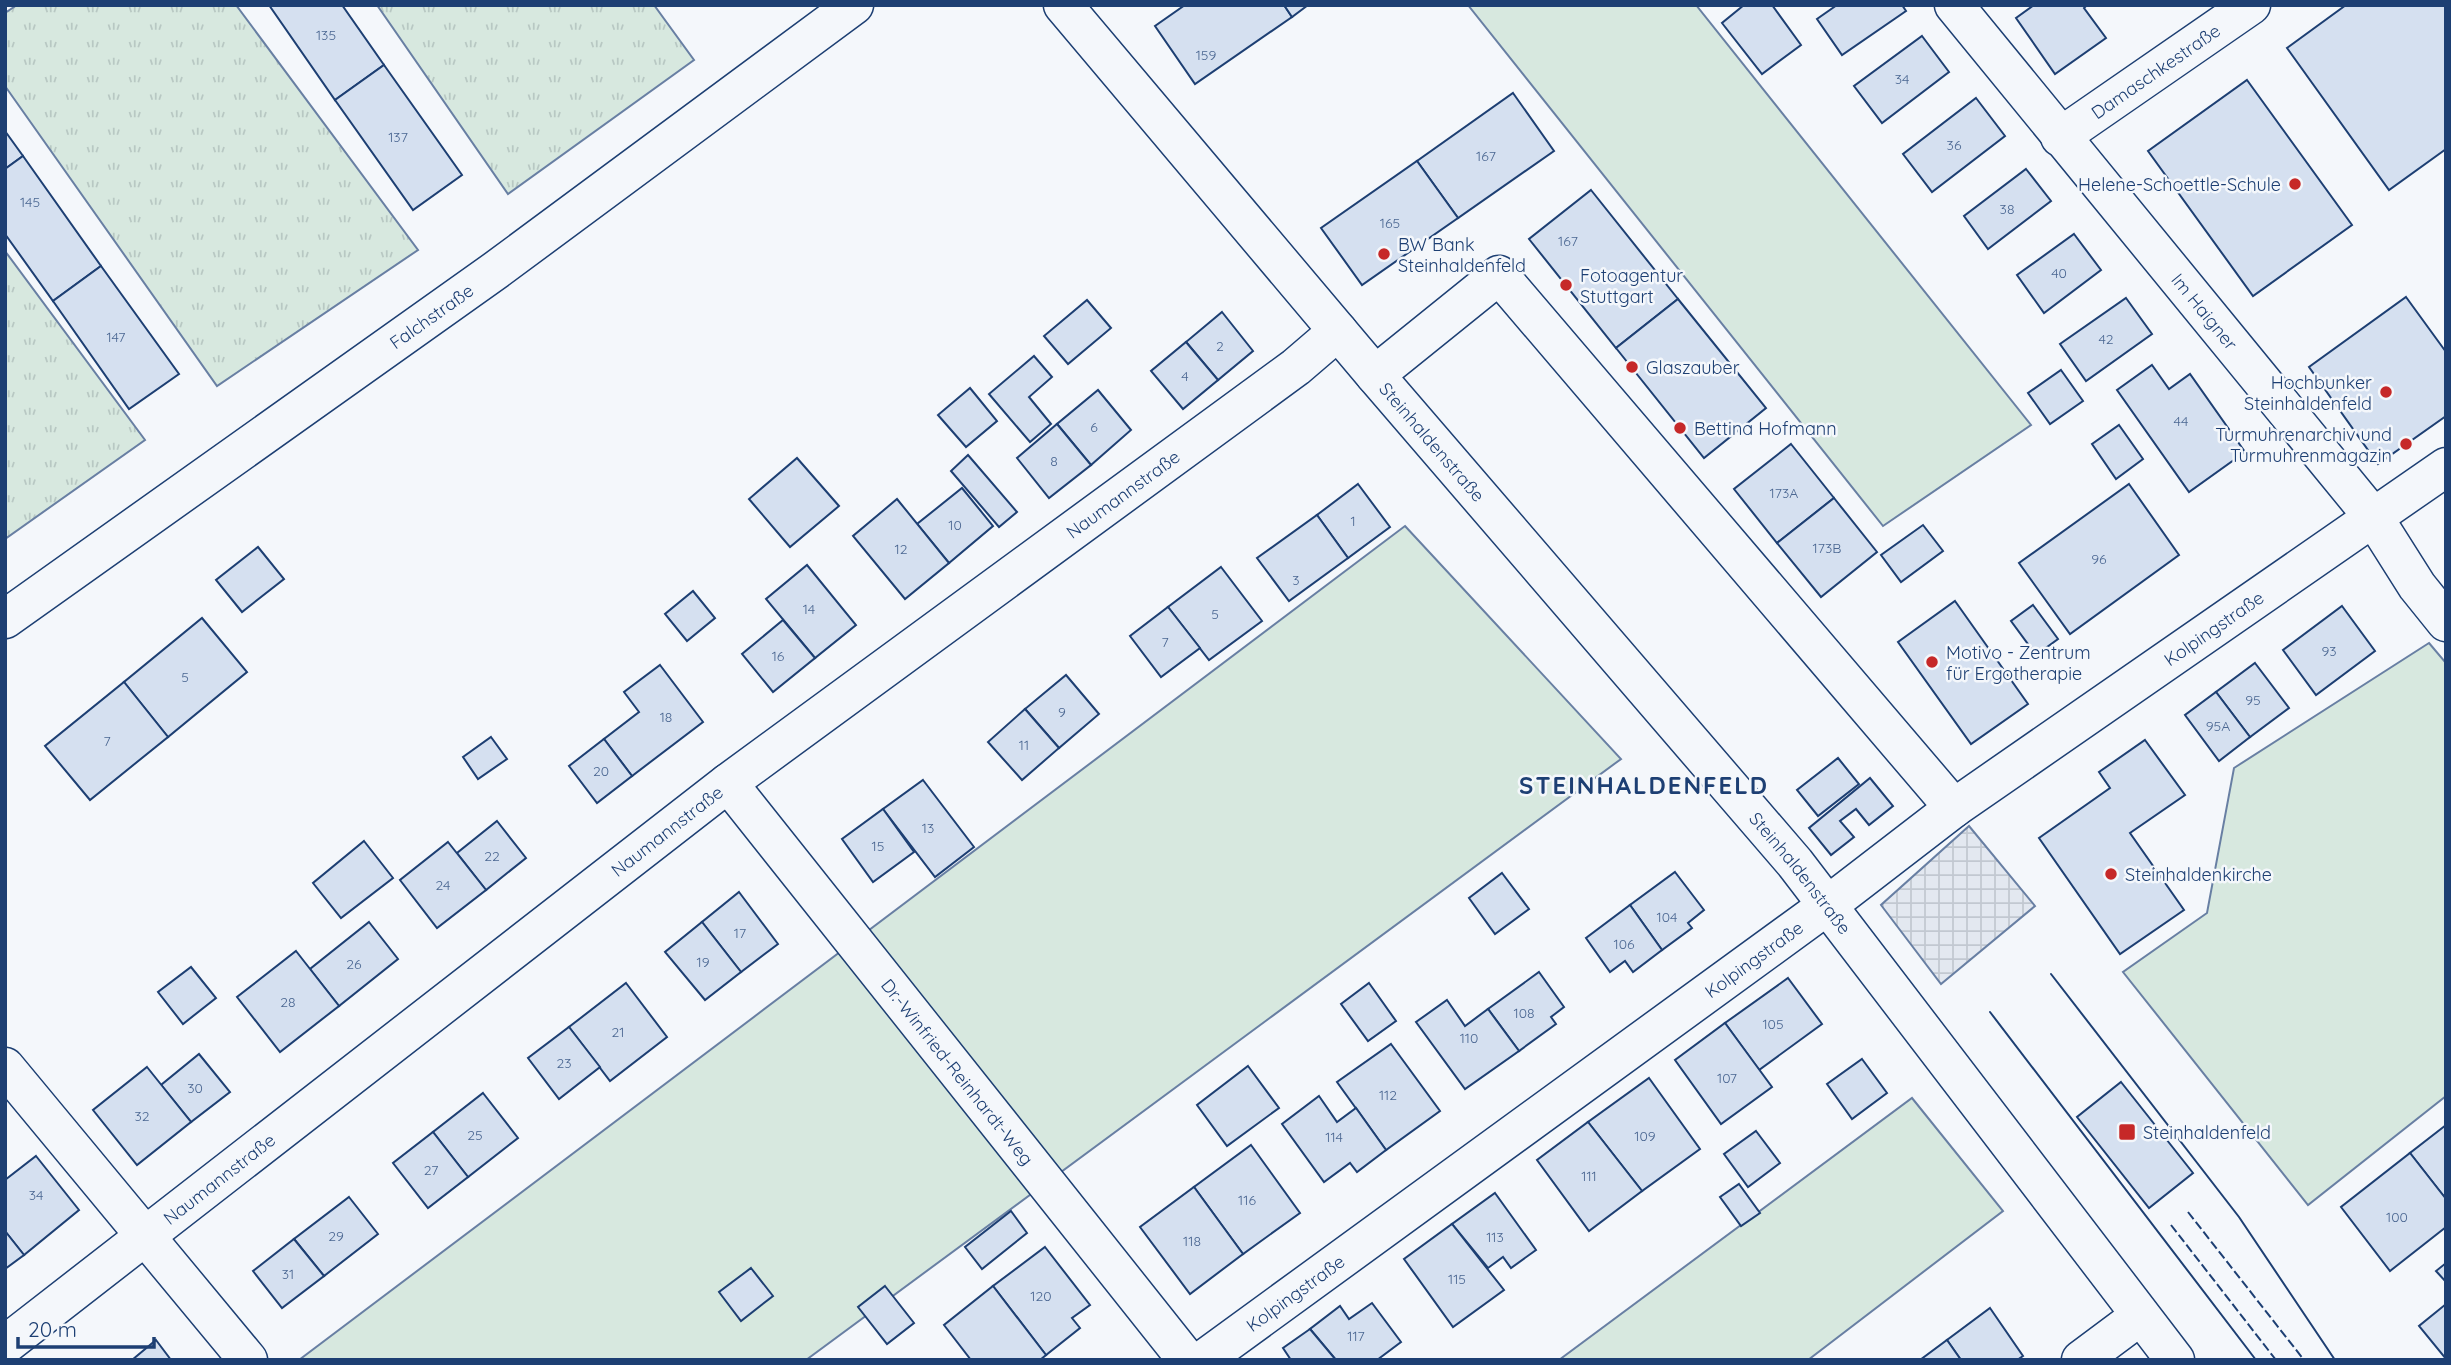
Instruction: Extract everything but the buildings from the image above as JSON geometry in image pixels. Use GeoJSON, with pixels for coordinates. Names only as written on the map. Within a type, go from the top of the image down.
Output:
{"type":"FeatureCollection","features":[{"type":"Feature","properties":{"kind":"street","name":"Falchstraße"},"geometry":{"type":"LineString","coordinates":[[5,620],[496,270],[854,5]]}},
{"type":"Feature","properties":{"kind":"street","name":"Steinhaldenstraße"},"geometry":{"type":"LineString","coordinates":[[1063,5],[1375,375],[1639,678],[1828,905],[2175,1360]]}},
{"type":"Feature","properties":{"kind":"street","name":"Im Haigner"},"geometry":{"type":"LineString","coordinates":[[1954,5],[2374,517],[2417,586],[2446,622]]}},
{"type":"Feature","properties":{"kind":"street","name":"Damaschkestraße"},"geometry":{"type":"LineString","coordinates":[[2060,137],[2250,5]]}},
{"type":"Feature","properties":{"kind":"street","name":"Steinhaldenstraße"},"geometry":{"type":"LineString","coordinates":[[1375,375],[1499,275],[1954,808]]}},
{"type":"Feature","properties":{"kind":"street","name":"Naumannstraße"},"geometry":{"type":"LineString","coordinates":[[5,1345],[728,783],[1296,368],[1338,331]]}},
{"type":"Feature","properties":{"kind":"street","name":"Kolpingstraße"},"geometry":{"type":"LineString","coordinates":[[1203,1360],[1828,905],[1954,808],[2446,467]]}},
{"type":"Feature","properties":{"kind":"street","name":"Dr.-Winfried-Reinhardt-Weg"},"geometry":{"type":"LineString","coordinates":[[728,783],[1187,1360]]}},
{"type":"Feature","properties":{"kind":"street"},"geometry":{"type":"LineString","coordinates":[[5,1066],[248,1360]]}},
{"type":"Feature","properties":{"kind":"street"},"geometry":{"type":"LineString","coordinates":[[2081,1360],[2140,1316]]}},
{"type":"Feature","properties":{"kind":"green space"},"geometry":{"type":"Polygon","coordinates":[[[17,5],[236,5],[418,250],[217,386],[5,86],[5,13],[17,5]]]}},
{"type":"Feature","properties":{"kind":"green space"},"geometry":{"type":"Polygon","coordinates":[[[377,5],[654,5],[694,60],[508,194],[377,5]]]}},
{"type":"Feature","properties":{"kind":"green space"},"geometry":{"type":"Polygon","coordinates":[[[1468,5],[1696,5],[2031,425],[1883,526],[1468,5]]]}},
{"type":"Feature","properties":{"kind":"green space"},"geometry":{"type":"Polygon","coordinates":[[[5,251],[145,440],[5,539],[5,251]]]}},
{"type":"Feature","properties":{"kind":"green space"},"geometry":{"type":"Polygon","coordinates":[[[1405,526],[1621,759],[806,1360],[299,1360],[1405,526]]]}},
{"type":"Feature","properties":{"kind":"green space"},"geometry":{"type":"Polygon","coordinates":[[[2429,643],[2446,663],[2446,1096],[2308,1205],[2123,972],[2207,913],[2234,768],[2429,643]]]}},
{"type":"Feature","properties":{"kind":"green space"},"geometry":{"type":"Polygon","coordinates":[[[1912,1098],[2003,1211],[1808,1360],[1559,1360],[1912,1098]]]}},
{"type":"Feature","properties":{"kind":"shaded area"},"geometry":{"type":"Polygon","coordinates":[[[1969,826],[2035,906],[1941,984],[1881,905],[1969,826]]]}},
{"type":"Feature","properties":{"kind":"tram line"},"geometry":{"type":"LineString","coordinates":[[2051,974],[2239,1217],[2335,1360]]}},
{"type":"Feature","properties":{"kind":"tram line"},"geometry":{"type":"LineString","coordinates":[[1990,1012],[2256,1360]]}},
{"type":"Feature","properties":{"kind":"fence"},"geometry":{"type":"LineString","coordinates":[[2188,1212],[2304,1360]]}},
{"type":"Feature","properties":{"kind":"fence"},"geometry":{"type":"LineString","coordinates":[[2171,1225],[2276,1360]]}},
{"type":"Feature","properties":{"kind":"place","name":"Helene-Schoettle-Schule"},"geometry":{"type":"Point","coordinates":[2295,184]}},
{"type":"Feature","properties":{"kind":"place","name":"BW Bank Steinhaldenfeld"},"geometry":{"type":"Point","coordinates":[1384,254]}},
{"type":"Feature","properties":{"kind":"place","name":"Fotoagentur Stuttgart"},"geometry":{"type":"Point","coordinates":[1566,285]}},
{"type":"Feature","properties":{"kind":"place","name":"Glaszauber"},"geometry":{"type":"Point","coordinates":[1632,367]}},
{"type":"Feature","properties":{"kind":"place","name":"Hochbunker Steinhaldenfeld"},"geometry":{"type":"Point","coordinates":[2386,392]}},
{"type":"Feature","properties":{"kind":"place","name":"Bettina Hofmann"},"geometry":{"type":"Point","coordinates":[1680,428]}},
{"type":"Feature","properties":{"kind":"place","name":"Turmuhrenarchiv und Turmuhrenmagazin"},"geometry":{"type":"Point","coordinates":[2406,444]}},
{"type":"Feature","properties":{"kind":"place","name":"Motivo - Zentrum für Ergotherapie"},"geometry":{"type":"Point","coordinates":[1932,662]}},
{"type":"Feature","properties":{"kind":"place","name":"Steinhaldenkirche"},"geometry":{"type":"Point","coordinates":[2111,874]}},
{"type":"Feature","properties":{"kind":"place","name":"Steinhaldenfeld"},"geometry":{"type":"Point","coordinates":[2127,1132]}},
{"type":"Feature","properties":{"kind":"district","name":"STEINHALDENFELD"},"geometry":{"type":"Point","coordinates":[1644,785]}}]}
